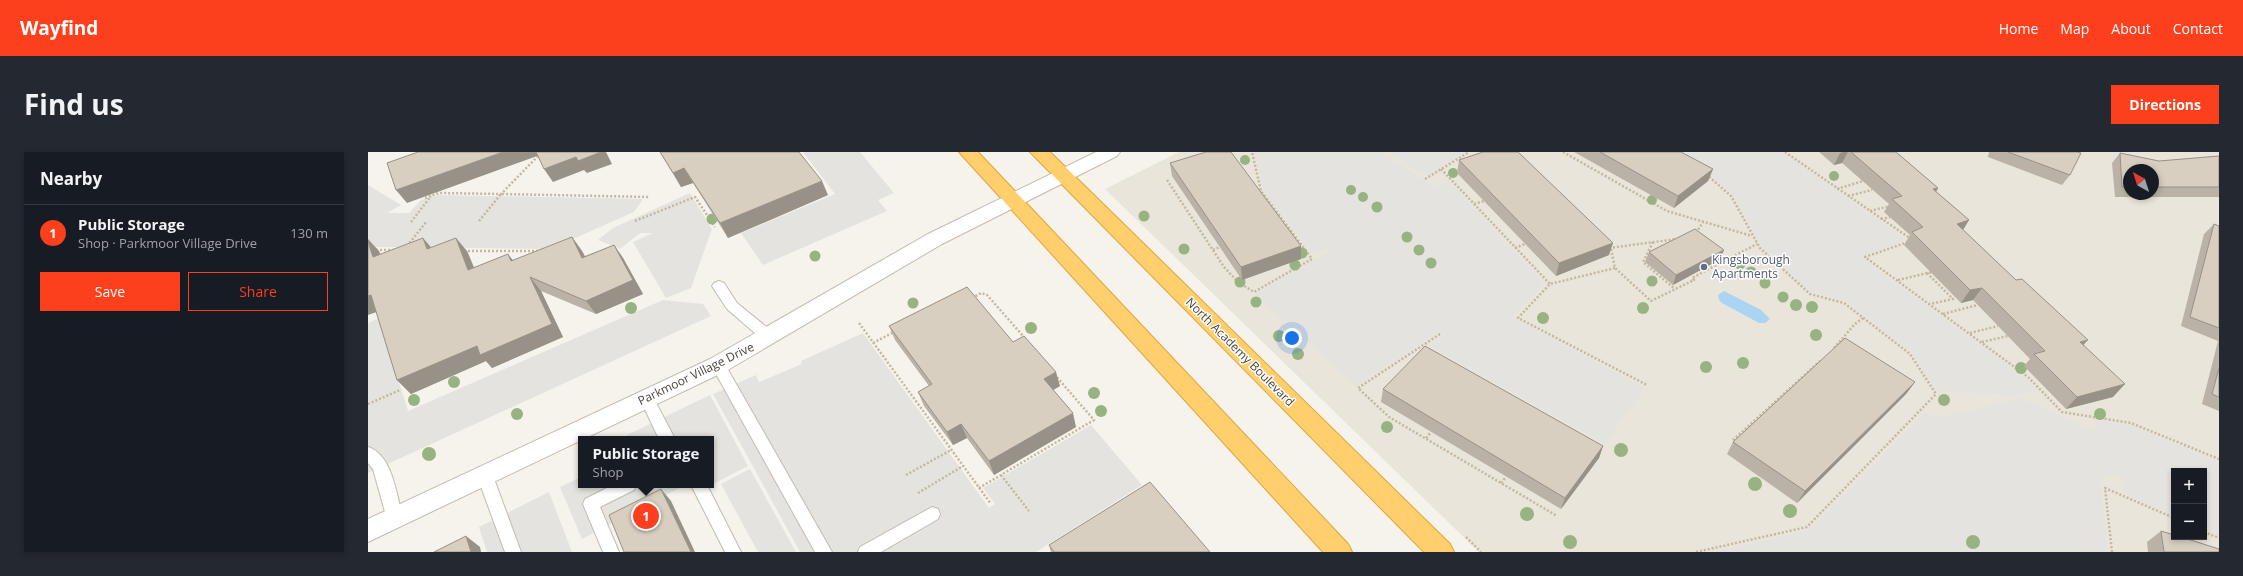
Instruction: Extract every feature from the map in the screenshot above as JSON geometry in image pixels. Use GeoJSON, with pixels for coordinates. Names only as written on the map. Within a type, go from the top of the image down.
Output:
{"type":"FeatureCollection","features":[{"type":"Feature","properties":{"kind":"highway"},"geometry":{"type":"LineString","coordinates":[[968,152],[1339,552]]}},
{"type":"Feature","properties":{"kind":"highway","name":"North Academy Boulevard"},"geometry":{"type":"LineString","coordinates":[[1039,152],[1441,552]]}},
{"type":"Feature","properties":{"kind":"street","name":"Parkmoor Village Drive"},"geometry":{"type":"LineString","coordinates":[[368,532],[718,365],[769,337],[895,260],[1111,152]]}},
{"type":"Feature","properties":{"kind":"lane"},"geometry":{"type":"LineString","coordinates":[[719,286],[732,306],[769,337]]}},
{"type":"Feature","properties":{"kind":"lane"},"geometry":{"type":"LineString","coordinates":[[718,365],[824,552]]}},
{"type":"Feature","properties":{"kind":"lane"},"geometry":{"type":"LineString","coordinates":[[647,399],[666,436]]}},
{"type":"Feature","properties":{"kind":"lane"},"geometry":{"type":"LineString","coordinates":[[368,453],[380,466],[395,519]]}},
{"type":"Feature","properties":{"kind":"lane"},"geometry":{"type":"LineString","coordinates":[[485,476],[512,552]]}},
{"type":"Feature","properties":{"kind":"lane"},"geometry":{"type":"LineString","coordinates":[[611,552],[591,504],[622,488]]}},
{"type":"Feature","properties":{"kind":"lane"},"geometry":{"type":"LineString","coordinates":[[701,488],[733,552]]}},
{"type":"Feature","properties":{"kind":"lane"},"geometry":{"type":"LineString","coordinates":[[866,552],[932,514]]}},
{"type":"Feature","properties":{"kind":"path"},"geometry":{"type":"LineString","coordinates":[[1167,180],[1232,278],[1254,292],[1312,259],[1261,190],[1252,152]]}},
{"type":"Feature","properties":{"kind":"path"},"geometry":{"type":"LineString","coordinates":[[1426,179],[1469,152]]}},
{"type":"Feature","properties":{"kind":"path"},"geometry":{"type":"LineString","coordinates":[[1563,152],[1667,211],[1753,236]]}},
{"type":"Feature","properties":{"kind":"path"},"geometry":{"type":"LineString","coordinates":[[1785,152],[1913,241],[1865,257],[2028,377],[2062,412],[2131,422],[2219,459]]}},
{"type":"Feature","properties":{"kind":"path"},"geometry":{"type":"LineString","coordinates":[[1571,156],[1576,153]]}},
{"type":"Feature","properties":{"kind":"path"},"geometry":{"type":"LineString","coordinates":[[479,221],[501,194],[540,155]]}},
{"type":"Feature","properties":{"kind":"path"},"geometry":{"type":"LineString","coordinates":[[1441,169],[1550,284]]}},
{"type":"Feature","properties":{"kind":"path"},"geometry":{"type":"LineString","coordinates":[[1696,552],[1807,527],[1936,394],[1910,354],[1844,303],[1810,294],[1757,244],[1731,196],[1703,172]]}},
{"type":"Feature","properties":{"kind":"path"},"geometry":{"type":"LineString","coordinates":[[1837,189],[1863,181]]}},
{"type":"Feature","properties":{"kind":"path"},"geometry":{"type":"LineString","coordinates":[[1252,184],[1258,182]]}},
{"type":"Feature","properties":{"kind":"path"},"geometry":{"type":"LineString","coordinates":[[1628,189],[1633,185]]}},
{"type":"Feature","properties":{"kind":"path"},"geometry":{"type":"LineString","coordinates":[[1848,196],[1872,190]]}},
{"type":"Feature","properties":{"kind":"path"},"geometry":{"type":"LineString","coordinates":[[425,198],[439,193],[649,197]]}},
{"type":"Feature","properties":{"kind":"path"},"geometry":{"type":"LineString","coordinates":[[411,222],[432,196]]}},
{"type":"Feature","properties":{"kind":"path"},"geometry":{"type":"LineString","coordinates":[[635,221],[695,197],[715,227]]}},
{"type":"Feature","properties":{"kind":"path"},"geometry":{"type":"LineString","coordinates":[[1474,204],[1484,201]]}},
{"type":"Feature","properties":{"kind":"path"},"geometry":{"type":"LineString","coordinates":[[1184,206],[1191,204]]}},
{"type":"Feature","properties":{"kind":"path"},"geometry":{"type":"LineString","coordinates":[[1870,211],[1890,206]]}},
{"type":"Feature","properties":{"kind":"path"},"geometry":{"type":"LineString","coordinates":[[1882,219],[1890,216]]}},
{"type":"Feature","properties":{"kind":"path"},"geometry":{"type":"LineString","coordinates":[[402,251],[427,221]]}},
{"type":"Feature","properties":{"kind":"path"},"geometry":{"type":"LineString","coordinates":[[1692,238],[1703,222]]}},
{"type":"Feature","properties":{"kind":"path"},"geometry":{"type":"LineString","coordinates":[[1282,226],[1286,224]]}},
{"type":"Feature","properties":{"kind":"path"},"geometry":{"type":"LineString","coordinates":[[1611,249],[1653,241],[1678,239]]}},
{"type":"Feature","properties":{"kind":"path"},"geometry":{"type":"LineString","coordinates":[[1653,241],[1643,262],[1675,289]]}},
{"type":"Feature","properties":{"kind":"path"},"geometry":{"type":"LineString","coordinates":[[1515,248],[1525,244]]}},
{"type":"Feature","properties":{"kind":"path"},"geometry":{"type":"LineString","coordinates":[[1605,244],[1611,249],[1615,268],[1651,301],[1757,244]]}},
{"type":"Feature","properties":{"kind":"path"},"geometry":{"type":"LineString","coordinates":[[1213,250],[1220,247]]}},
{"type":"Feature","properties":{"kind":"path"},"geometry":{"type":"LineString","coordinates":[[374,250],[397,251]]}},
{"type":"Feature","properties":{"kind":"path"},"geometry":{"type":"LineString","coordinates":[[463,251],[541,251]]}},
{"type":"Feature","properties":{"kind":"path"},"geometry":{"type":"LineString","coordinates":[[1713,252],[1724,262]]}},
{"type":"Feature","properties":{"kind":"path"},"geometry":{"type":"LineString","coordinates":[[1615,268],[1550,284],[1518,318],[1647,385]]}},
{"type":"Feature","properties":{"kind":"path"},"geometry":{"type":"LineString","coordinates":[[1897,280],[1932,272]]}},
{"type":"Feature","properties":{"kind":"path"},"geometry":{"type":"LineString","coordinates":[[1928,273],[1953,299],[1930,304]]}},
{"type":"Feature","properties":{"kind":"path"},"geometry":{"type":"LineString","coordinates":[[966,301],[981,293],[986,295],[1024,338]]}},
{"type":"Feature","properties":{"kind":"path"},"geometry":{"type":"LineString","coordinates":[[1943,314],[1978,305]]}},
{"type":"Feature","properties":{"kind":"path"},"geometry":{"type":"LineString","coordinates":[[1829,353],[1855,324],[1863,318]]}},
{"type":"Feature","properties":{"kind":"path"},"geometry":{"type":"LineString","coordinates":[[859,323],[991,504]]}},
{"type":"Feature","properties":{"kind":"path"},"geometry":{"type":"LineString","coordinates":[[1969,333],[1998,326]]}},
{"type":"Feature","properties":{"kind":"path"},"geometry":{"type":"LineString","coordinates":[[873,342],[900,330]]}},
{"type":"Feature","properties":{"kind":"path"},"geometry":{"type":"LineString","coordinates":[[1440,334],[1358,388],[1389,417],[1557,516]]}},
{"type":"Feature","properties":{"kind":"path"},"geometry":{"type":"LineString","coordinates":[[1981,342],[2008,336]]}},
{"type":"Feature","properties":{"kind":"path"},"geometry":{"type":"LineString","coordinates":[[1423,346],[1429,349]]}},
{"type":"Feature","properties":{"kind":"path"},"geometry":{"type":"LineString","coordinates":[[1733,440],[1824,358]]}},
{"type":"Feature","properties":{"kind":"path"},"geometry":{"type":"LineString","coordinates":[[979,488],[1094,420],[1054,373]]}},
{"type":"Feature","properties":{"kind":"path"},"geometry":{"type":"LineString","coordinates":[[368,404],[400,390]]}},
{"type":"Feature","properties":{"kind":"path"},"geometry":{"type":"LineString","coordinates":[[1426,438],[1432,432]]}},
{"type":"Feature","properties":{"kind":"path"},"geometry":{"type":"LineString","coordinates":[[906,475],[952,450]]}},
{"type":"Feature","properties":{"kind":"path"},"geometry":{"type":"LineString","coordinates":[[918,493],[963,466]]}},
{"type":"Feature","properties":{"kind":"path"},"geometry":{"type":"LineString","coordinates":[[1001,475],[1029,511]]}},
{"type":"Feature","properties":{"kind":"path"},"geometry":{"type":"LineString","coordinates":[[1501,484],[1506,477]]}},
{"type":"Feature","properties":{"kind":"path"},"geometry":{"type":"LineString","coordinates":[[2112,552],[2105,488],[2171,517]]}},
{"type":"Feature","properties":{"kind":"path"},"geometry":{"type":"LineString","coordinates":[[2207,533],[2219,538]]}},
{"type":"Feature","properties":{"kind":"shaded area"},"geometry":{"type":"Polygon","coordinates":[[[803,152],[860,152],[894,193],[878,200],[887,211],[763,265],[741,233],[835,194],[803,152]]]}},
{"type":"Feature","properties":{"kind":"shaded area","name":"Kingsborough Apartments"},"geometry":{"type":"Polygon","coordinates":[[[1179,152],[2219,152],[2219,552],[1479,552],[1105,189],[1179,152]]]}},
{"type":"Feature","properties":{"kind":"shaded area"},"geometry":{"type":"Polygon","coordinates":[[[1254,152],[1380,152],[1431,184],[1431,188],[1449,181],[1545,283],[1512,317],[1645,388],[1605,444],[1429,346],[1445,336],[1440,332],[1355,386],[1255,294],[1332,250],[1328,247],[1312,255],[1264,191],[1254,152]]]}},
{"type":"Feature","properties":{"kind":"shaded area"},"geometry":{"type":"Polygon","coordinates":[[[1390,152],[1465,152],[1426,176],[1390,152]]]}},
{"type":"Feature","properties":{"kind":"shaded area"},"geometry":{"type":"Polygon","coordinates":[[[1684,152],[1782,152],[1907,240],[1860,257],[1995,355],[2027,380],[2037,391],[2018,395],[1937,391],[1912,353],[1845,301],[1810,292],[1762,247],[1733,195],[1684,152]]]}},
{"type":"Feature","properties":{"kind":"shaded area"},"geometry":{"type":"Polygon","coordinates":[[[368,185],[401,205],[387,213],[409,213],[421,200],[439,195],[643,199],[634,212],[550,249],[375,247],[368,246],[368,185]]]}},
{"type":"Feature","properties":{"kind":"shaded area"},"geometry":{"type":"Polygon","coordinates":[[[690,193],[712,229],[691,288],[666,298],[633,242],[653,233],[640,233],[620,249],[598,240],[613,228],[690,193]]]}},
{"type":"Feature","properties":{"kind":"shaded area"},"geometry":{"type":"Polygon","coordinates":[[[663,300],[703,304],[711,316],[368,473],[368,323],[379,318],[408,411],[663,300]]]}},
{"type":"Feature","properties":{"kind":"shaded area"},"geometry":{"type":"Polygon","coordinates":[[[863,333],[989,508],[995,504],[983,488],[1091,425],[1142,485],[1036,552],[800,552],[713,394],[756,375],[759,382],[802,364],[801,361],[863,333]]]}},
{"type":"Feature","properties":{"kind":"shaded area"},"geometry":{"type":"Polygon","coordinates":[[[710,395],[748,466],[715,483],[714,436],[627,435],[710,395]]]}},
{"type":"Feature","properties":{"kind":"shaded area"},"geometry":{"type":"Polygon","coordinates":[[[2021,398],[2097,432],[2095,420],[2132,425],[2219,462],[2219,536],[2207,530],[2207,468],[2171,468],[2171,515],[2123,493],[2124,478],[2113,475],[2105,476],[2101,483],[2108,552],[1714,552],[1810,530],[1925,412],[1930,415],[1943,416],[1962,413],[2021,398]]]}},
{"type":"Feature","properties":{"kind":"shaded area"},"geometry":{"type":"Polygon","coordinates":[[[750,469],[796,552],[758,552],[721,484],[750,469]]]}},
{"type":"Feature","properties":{"kind":"shaded area"},"geometry":{"type":"Polygon","coordinates":[[[578,478],[578,488],[679,488],[582,539],[560,487],[578,478]]]}},
{"type":"Feature","properties":{"kind":"shaded area"},"geometry":{"type":"Polygon","coordinates":[[[549,492],[572,552],[487,552],[479,527],[549,492]]]}},
{"type":"Feature","properties":{"kind":"water"},"geometry":{"type":"Polygon","coordinates":[[[1724,291],[1761,310],[1770,319],[1765,323],[1759,323],[1722,303],[1719,300],[1718,295],[1724,291]]]}},
{"type":"Feature","properties":{"kind":"building"},"geometry":{"type":"Polygon","coordinates":[[[418,152],[503,152],[396,190],[387,163],[418,152]]]}},
{"type":"Feature","properties":{"kind":"building"},"geometry":{"type":"Polygon","coordinates":[[[536,152],[601,152],[578,161],[576,157],[544,169],[536,152]]]}},
{"type":"Feature","properties":{"kind":"building"},"geometry":{"type":"Polygon","coordinates":[[[660,152],[799,152],[822,181],[720,223],[684,168],[673,173],[660,152]]]}},
{"type":"Feature","properties":{"kind":"building"},"geometry":{"type":"Polygon","coordinates":[[[1206,152],[1231,152],[1301,246],[1241,267],[1170,163],[1206,152]]]}},
{"type":"Feature","properties":{"kind":"building"},"geometry":{"type":"Polygon","coordinates":[[[1483,152],[1518,152],[1613,243],[1559,263],[1459,160],[1483,152]]]}},
{"type":"Feature","properties":{"kind":"building"},"geometry":{"type":"Polygon","coordinates":[[[1600,152],[1681,152],[1713,169],[1678,196],[1600,152]]]}},
{"type":"Feature","properties":{"kind":"building"},"geometry":{"type":"Polygon","coordinates":[[[1851,152],[1896,152],[1938,188],[1933,189],[1969,220],[1957,224],[2016,280],[2022,279],[2088,340],[2080,342],[2125,384],[2077,397],[2034,354],[2045,351],[1982,288],[1970,290],[1912,232],[1923,227],[1892,199],[1902,196],[1851,152]]]}},
{"type":"Feature","properties":{"kind":"building"},"geometry":{"type":"Polygon","coordinates":[[[2008,152],[2077,152],[2081,153],[2070,175],[2008,152]]]}},
{"type":"Feature","properties":{"kind":"building"},"geometry":{"type":"Polygon","coordinates":[[[2120,153],[2159,161],[2219,156],[2219,187],[2159,187],[2159,164],[2123,164],[2122,187],[2120,153]]]}},
{"type":"Feature","properties":{"kind":"building"},"geometry":{"type":"Polygon","coordinates":[[[2214,224],[2219,226],[2219,328],[2190,317],[2214,224]]]}},
{"type":"Feature","properties":{"kind":"building"},"geometry":{"type":"Polygon","coordinates":[[[1695,229],[1724,250],[1676,275],[1649,252],[1695,229]]]}},
{"type":"Feature","properties":{"kind":"building"},"geometry":{"type":"Polygon","coordinates":[[[572,237],[582,258],[614,245],[633,280],[586,301],[530,277],[552,324],[480,355],[477,346],[397,380],[371,295],[368,296],[368,242],[373,257],[423,238],[427,249],[456,238],[468,270],[508,254],[511,261],[572,237]]]}},
{"type":"Feature","properties":{"kind":"building"},"geometry":{"type":"Polygon","coordinates":[[[967,287],[1013,342],[1024,336],[1056,372],[1044,379],[1073,413],[989,461],[961,424],[947,432],[918,392],[932,384],[889,326],[967,287]]]}},
{"type":"Feature","properties":{"kind":"building"},"geometry":{"type":"Polygon","coordinates":[[[1845,338],[1915,382],[1805,491],[1733,442],[1845,338]]]}},
{"type":"Feature","properties":{"kind":"building"},"geometry":{"type":"Polygon","coordinates":[[[1425,346],[1603,446],[1565,498],[1383,389],[1425,346]]]}},
{"type":"Feature","properties":{"kind":"building"},"geometry":{"type":"Polygon","coordinates":[[[2219,368],[2219,397],[2212,394],[2219,368]]]}},
{"type":"Feature","properties":{"kind":"building"},"geometry":{"type":"Polygon","coordinates":[[[1150,482],[1210,552],[1054,552],[1049,545],[1150,482]]]}},
{"type":"Feature","properties":{"kind":"building"},"geometry":{"type":"Polygon","coordinates":[[[661,489],[691,552],[624,552],[609,515],[661,489]]]}},
{"type":"Feature","properties":{"kind":"building"},"geometry":{"type":"Polygon","coordinates":[[[2161,531],[2171,534],[2171,540],[2190,540],[2219,549],[2219,552],[2164,552],[2161,531]]]}},
{"type":"Feature","properties":{"kind":"building"},"geometry":{"type":"Polygon","coordinates":[[[466,536],[471,552],[434,552],[466,536]]]}},
{"type":"Feature","properties":{"kind":"place","name":"Kingsborough Apartments"},"geometry":{"type":"Point","coordinates":[1704,267]}},
{"type":"Feature","properties":{"kind":"place","name":"Public Storage"},"geometry":{"type":"Point","coordinates":[646,516]}}]}
